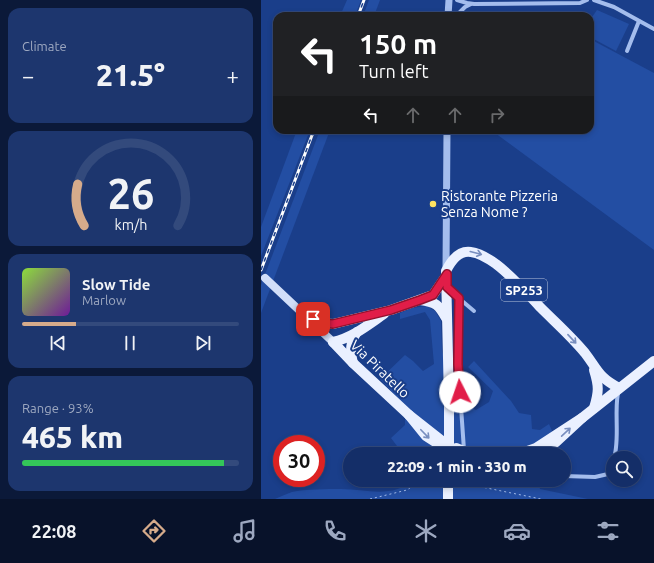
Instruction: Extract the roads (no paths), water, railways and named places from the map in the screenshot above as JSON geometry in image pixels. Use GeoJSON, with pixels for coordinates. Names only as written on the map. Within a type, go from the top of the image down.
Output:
{"type":"FeatureCollection","features":[{"type":"Feature","properties":{"kind":"main road","name":"SP253"},"geometry":{"type":"LineString","coordinates":[[305,316],[321,323],[333,324],[391,310],[420,300],[433,295],[447,272],[451,261],[459,255],[467,252],[473,252],[482,255],[497,264],[585,354],[601,377],[619,388]]}},
{"type":"Feature","properties":{"kind":"main road"},"geometry":{"type":"LineString","coordinates":[[447,272],[449,402],[454,447]]}},
{"type":"Feature","properties":{"kind":"main road"},"geometry":{"type":"LineString","coordinates":[[265,278],[333,342],[337,327],[342,322]]}},
{"type":"Feature","properties":{"kind":"main road"},"geometry":{"type":"LineString","coordinates":[[420,300],[431,301],[440,307],[447,320]]}},
{"type":"Feature","properties":{"kind":"main road","name":"SP253"},"geometry":{"type":"LineString","coordinates":[[333,342],[342,340],[357,332],[391,310]]}},
{"type":"Feature","properties":{"kind":"main road"},"geometry":{"type":"LineString","coordinates":[[353,363],[350,352],[352,340],[357,332]]}},
{"type":"Feature","properties":{"kind":"main road","name":"Via Piratello"},"geometry":{"type":"LineString","coordinates":[[333,342],[353,363],[409,415],[451,447]]}},
{"type":"Feature","properties":{"kind":"main road"},"geometry":{"type":"LineString","coordinates":[[547,447],[556,442],[594,408],[654,361]]}},
{"type":"Feature","properties":{"kind":"main road","name":"SP253"},"geometry":{"type":"LineString","coordinates":[[592,364],[598,382],[598,393],[594,408]]}},
{"type":"Feature","properties":{"kind":"main road"},"geometry":{"type":"LineString","coordinates":[[538,447],[582,418]]}},
{"type":"Feature","properties":{"kind":"main road"},"geometry":{"type":"LineString","coordinates":[[448,499],[449,487]]}},
{"type":"Feature","properties":{"kind":"street"},"geometry":{"type":"LineString","coordinates":[[448,12],[449,0]]}},
{"type":"Feature","properties":{"kind":"street"},"geometry":{"type":"LineString","coordinates":[[457,0],[471,4],[580,3],[587,0]]}},
{"type":"Feature","properties":{"kind":"street"},"geometry":{"type":"LineString","coordinates":[[594,0],[613,7],[654,29]]}},
{"type":"Feature","properties":{"kind":"street"},"geometry":{"type":"LineString","coordinates":[[460,12],[471,4]]}},
{"type":"Feature","properties":{"kind":"street"},"geometry":{"type":"LineString","coordinates":[[627,51],[639,21]]}},
{"type":"Feature","properties":{"kind":"street"},"geometry":{"type":"LineString","coordinates":[[447,134],[447,272]]}},
{"type":"Feature","properties":{"kind":"street"},"geometry":{"type":"LineString","coordinates":[[447,287],[474,312]]}},
{"type":"Feature","properties":{"kind":"street"},"geometry":{"type":"LineString","coordinates":[[454,447],[459,298]]}},
{"type":"Feature","properties":{"kind":"street"},"geometry":{"type":"LineString","coordinates":[[614,451],[617,419],[615,403],[619,388]]}},
{"type":"Feature","properties":{"kind":"street"},"geometry":{"type":"LineString","coordinates":[[571,476],[595,477],[606,475]]}},
{"type":"Feature","properties":{"kind":"railway"},"geometry":{"type":"LineString","coordinates":[[360,12],[364,0]]}},
{"type":"Feature","properties":{"kind":"railway"},"geometry":{"type":"LineString","coordinates":[[261,270],[312,134]]}},
{"type":"Feature","properties":{"kind":"place","name":"Ristorante Pizzeria Senza Nome ?"},"geometry":{"type":"Point","coordinates":[433,204]}}]}
